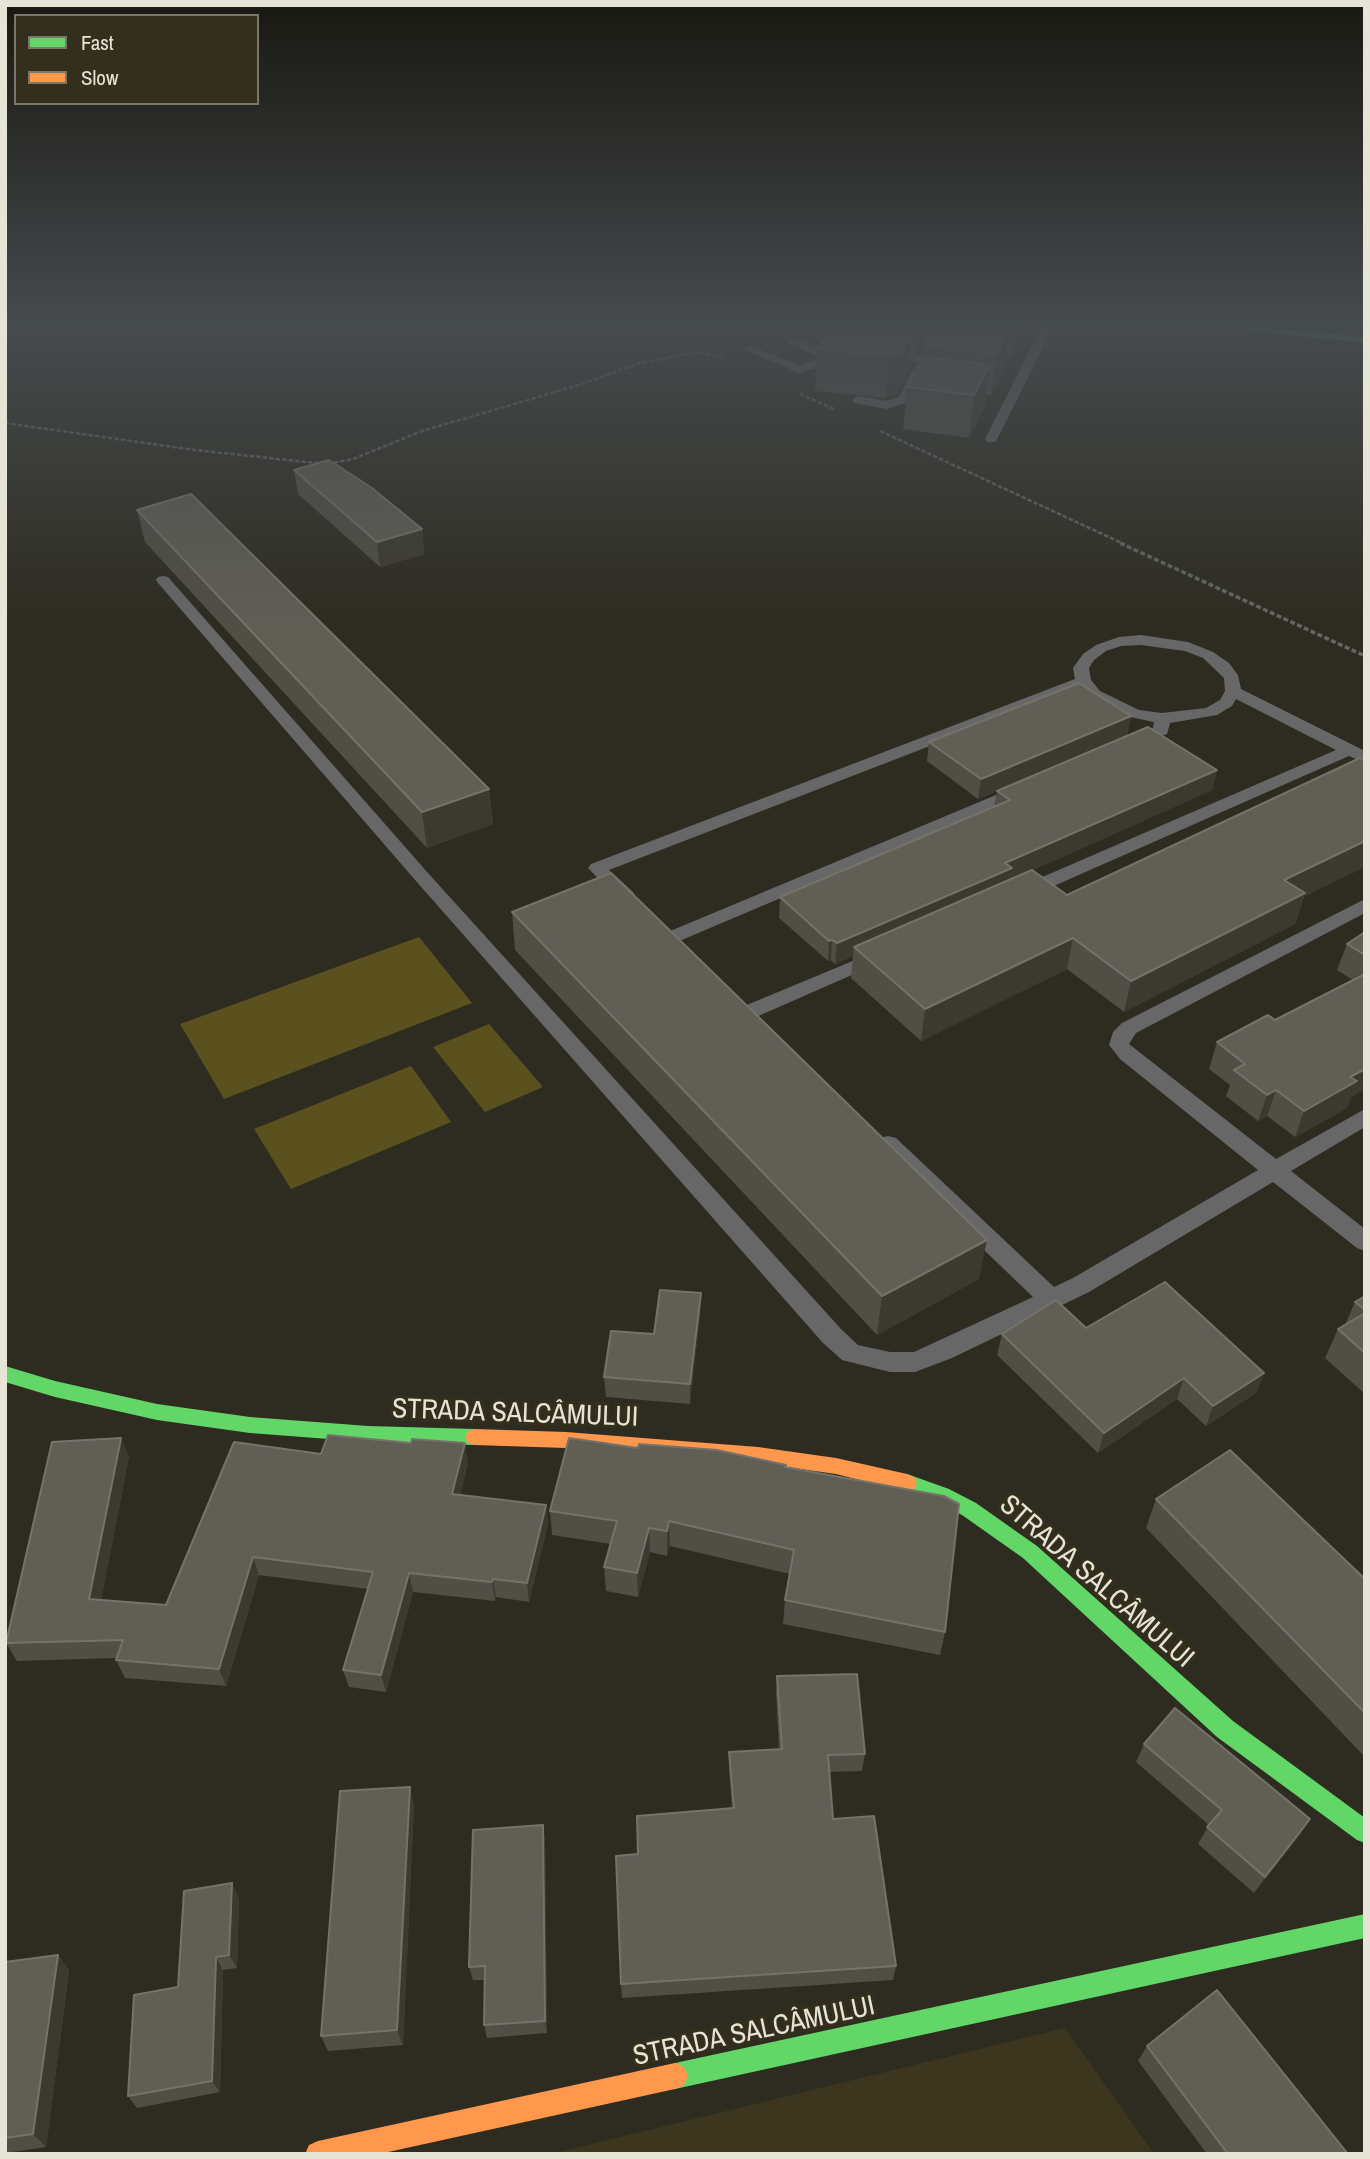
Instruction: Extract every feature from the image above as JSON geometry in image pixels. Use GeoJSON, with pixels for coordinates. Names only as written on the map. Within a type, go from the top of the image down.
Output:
{"type":"FeatureCollection","features":[{"type":"Feature","properties":{"kind":"street","name":"STRADA SALCÂMULUI"},"geometry":{"type":"LineString","coordinates":[[5,1374],[55,1389],[157,1412],[250,1425],[368,1434],[566,1440],[758,1455],[836,1466],[904,1482],[969,1509],[1030,1552],[1225,1729],[1365,1832]]}},
{"type":"Feature","properties":{"kind":"street","name":"STRADA SALCÂMULUI"},"geometry":{"type":"LineString","coordinates":[[318,2154],[1365,1926]]}},
{"type":"Feature","properties":{"kind":"lane"},"geometry":{"type":"LineString","coordinates":[[991,439],[995,425]]}},
{"type":"Feature","properties":{"kind":"lane"},"geometry":{"type":"LineString","coordinates":[[163,580],[432,887],[832,1336],[851,1353],[890,1362],[915,1362],[1052,1300],[1365,1117]]}},
{"type":"Feature","properties":{"kind":"lane"},"geometry":{"type":"LineString","coordinates":[[1119,642],[1165,642],[1188,647],[1216,661],[1232,678],[1233,691],[1226,703],[1211,712],[1188,717],[1162,718],[1112,705],[1094,694],[1083,681],[1082,668],[1088,657],[1101,648],[1119,642]]}},
{"type":"Feature","properties":{"kind":"lane"},"geometry":{"type":"LineString","coordinates":[[690,956],[597,868],[1083,681]]}},
{"type":"Feature","properties":{"kind":"lane"},"geometry":{"type":"LineString","coordinates":[[1233,691],[1357,754]]}},
{"type":"Feature","properties":{"kind":"lane"},"geometry":{"type":"LineString","coordinates":[[1110,752],[1161,731],[1162,718]]}},
{"type":"Feature","properties":{"kind":"lane"},"geometry":{"type":"LineString","coordinates":[[1005,901],[1357,754]]}},
{"type":"Feature","properties":{"kind":"lane"},"geometry":{"type":"LineString","coordinates":[[670,938],[1035,784]]}},
{"type":"Feature","properties":{"kind":"lane"},"geometry":{"type":"LineString","coordinates":[[1365,905],[1129,1028],[1120,1037],[1119,1045],[1365,1242]]}},
{"type":"Feature","properties":{"kind":"lane"},"geometry":{"type":"LineString","coordinates":[[749,1012],[890,951]]}},
{"type":"Feature","properties":{"kind":"lane"},"geometry":{"type":"LineString","coordinates":[[870,1127],[1052,1300]]}},
{"type":"Feature","properties":{"kind":"path"},"geometry":{"type":"LineString","coordinates":[[17,425],[195,450],[316,463],[354,459],[443,425]]}},
{"type":"Feature","properties":{"kind":"path"},"geometry":{"type":"LineString","coordinates":[[869,426],[1365,656]]}},
{"type":"Feature","properties":{"kind":"shaded area"},"geometry":{"type":"Polygon","coordinates":[[[419,937],[472,1003],[224,1099],[180,1024],[419,937]]]}},
{"type":"Feature","properties":{"kind":"shaded area"},"geometry":{"type":"Polygon","coordinates":[[[489,1024],[543,1087],[485,1112],[433,1047],[489,1024]]]}},
{"type":"Feature","properties":{"kind":"shaded area"},"geometry":{"type":"Polygon","coordinates":[[[411,1066],[451,1122],[291,1189],[254,1129],[411,1066]]]}},
{"type":"Feature","properties":{"kind":"shaded area"},"geometry":{"type":"Polygon","coordinates":[[[1065,2028],[1154,2154],[551,2154],[1065,2028]]]}},
{"type":"Feature","properties":{"kind":"building"},"geometry":{"type":"Polygon","coordinates":[[[329,460],[372,488],[422,529],[377,542],[294,470],[329,460]]]}},
{"type":"Feature","properties":{"kind":"building"},"geometry":{"type":"Polygon","coordinates":[[[191,494],[489,789],[422,812],[137,510],[191,494]]]}},
{"type":"Feature","properties":{"kind":"building"},"geometry":{"type":"Polygon","coordinates":[[[1079,683],[1131,716],[981,779],[929,742],[1079,683]]]}},
{"type":"Feature","properties":{"kind":"building"},"geometry":{"type":"Polygon","coordinates":[[[1148,727],[1217,770],[1005,863],[1012,868],[837,943],[829,941],[780,897],[1010,800],[997,791],[1148,727]]]}},
{"type":"Feature","properties":{"kind":"building"},"geometry":{"type":"Polygon","coordinates":[[[1360,758],[1365,761],[1365,841],[1284,880],[1305,893],[1131,981],[1073,938],[925,1009],[854,947],[1032,870],[1067,895],[1360,758]]]}},
{"type":"Feature","properties":{"kind":"building"},"geometry":{"type":"Polygon","coordinates":[[[611,873],[987,1240],[882,1296],[512,912],[611,873]]]}},
{"type":"Feature","properties":{"kind":"building"},"geometry":{"type":"Polygon","coordinates":[[[1365,932],[1365,955],[1347,944],[1365,932]]]}},
{"type":"Feature","properties":{"kind":"building"},"geometry":{"type":"Polygon","coordinates":[[[1365,974],[1365,1069],[1350,1077],[1357,1081],[1304,1111],[1276,1090],[1267,1095],[1234,1070],[1245,1064],[1217,1042],[1268,1015],[1275,1020],[1365,974]]]}},
{"type":"Feature","properties":{"kind":"building"},"geometry":{"type":"Polygon","coordinates":[[[1165,1282],[1264,1373],[1213,1406],[1184,1378],[1104,1433],[1002,1334],[1056,1300],[1086,1328],[1165,1282]]]}},
{"type":"Feature","properties":{"kind":"building"},"geometry":{"type":"Polygon","coordinates":[[[660,1290],[701,1293],[690,1384],[604,1377],[611,1331],[654,1334],[660,1290]]]}},
{"type":"Feature","properties":{"kind":"building"},"geometry":{"type":"Polygon","coordinates":[[[1365,1296],[1365,1310],[1355,1302],[1365,1296]]]}},
{"type":"Feature","properties":{"kind":"building"},"geometry":{"type":"Polygon","coordinates":[[[1365,1313],[1365,1353],[1338,1329],[1365,1313]]]}},
{"type":"Feature","properties":{"kind":"building"},"geometry":{"type":"Polygon","coordinates":[[[328,1435],[411,1443],[412,1439],[465,1443],[452,1494],[546,1505],[527,1583],[409,1573],[381,1675],[343,1670],[373,1572],[253,1557],[219,1669],[116,1660],[123,1640],[6,1643],[52,1442],[121,1438],[89,1599],[166,1605],[234,1442],[321,1454],[328,1435]]]}},
{"type":"Feature","properties":{"kind":"building"},"geometry":{"type":"Polygon","coordinates":[[[569,1438],[638,1448],[639,1444],[717,1450],[786,1465],[785,1467],[944,1496],[959,1504],[945,1632],[785,1600],[794,1550],[669,1521],[667,1531],[649,1528],[637,1573],[604,1567],[617,1521],[550,1511],[569,1438]]]}},
{"type":"Feature","properties":{"kind":"building"},"geometry":{"type":"Polygon","coordinates":[[[1230,1450],[1365,1579],[1365,1713],[1156,1499],[1230,1450]]]}},
{"type":"Feature","properties":{"kind":"building"},"geometry":{"type":"Polygon","coordinates":[[[857,1674],[865,1754],[828,1755],[833,1819],[874,1816],[896,1966],[621,1984],[616,1856],[638,1854],[637,1816],[734,1808],[729,1752],[782,1749],[777,1676],[857,1674]]]}},
{"type":"Feature","properties":{"kind":"building"},"geometry":{"type":"Polygon","coordinates":[[[1175,1708],[1310,1819],[1265,1877],[1207,1827],[1222,1810],[1144,1744],[1175,1708]]]}},
{"type":"Feature","properties":{"kind":"building"},"geometry":{"type":"Polygon","coordinates":[[[410,1787],[397,2030],[321,2036],[340,1791],[410,1787]]]}},
{"type":"Feature","properties":{"kind":"building"},"geometry":{"type":"Polygon","coordinates":[[[543,1825],[545,2021],[484,2025],[485,1966],[469,1967],[473,1830],[543,1825]]]}},
{"type":"Feature","properties":{"kind":"building"},"geometry":{"type":"Polygon","coordinates":[[[232,1883],[229,1955],[216,1957],[212,2081],[128,2096],[134,1995],[178,1987],[184,1891],[232,1883]]]}},
{"type":"Feature","properties":{"kind":"building"},"geometry":{"type":"Polygon","coordinates":[[[58,1955],[33,2134],[5,2138],[5,1962],[58,1955]]]}},
{"type":"Feature","properties":{"kind":"building"},"geometry":{"type":"Polygon","coordinates":[[[1217,1990],[1348,2154],[1228,2154],[1147,2046],[1217,1990]]]}},
{"type":"Feature","properties":{"kind":"traffic: fast"},"geometry":{"type":"LineString","coordinates":[[5,1374],[55,1389],[157,1412],[250,1425],[368,1434],[475,1437]]}},
{"type":"Feature","properties":{"kind":"traffic: fast"},"geometry":{"type":"LineString","coordinates":[[907,1483],[942,1495],[969,1509],[1030,1552],[1225,1729],[1365,1832]]}},
{"type":"Feature","properties":{"kind":"traffic: fast"},"geometry":{"type":"LineString","coordinates":[[675,2076],[1365,1926]]}},
{"type":"Feature","properties":{"kind":"traffic: slow"},"geometry":{"type":"LineString","coordinates":[[475,1437],[566,1440],[758,1455],[836,1466],[907,1483]]}},
{"type":"Feature","properties":{"kind":"traffic: slow"},"geometry":{"type":"LineString","coordinates":[[318,2154],[675,2076]]}}]}
